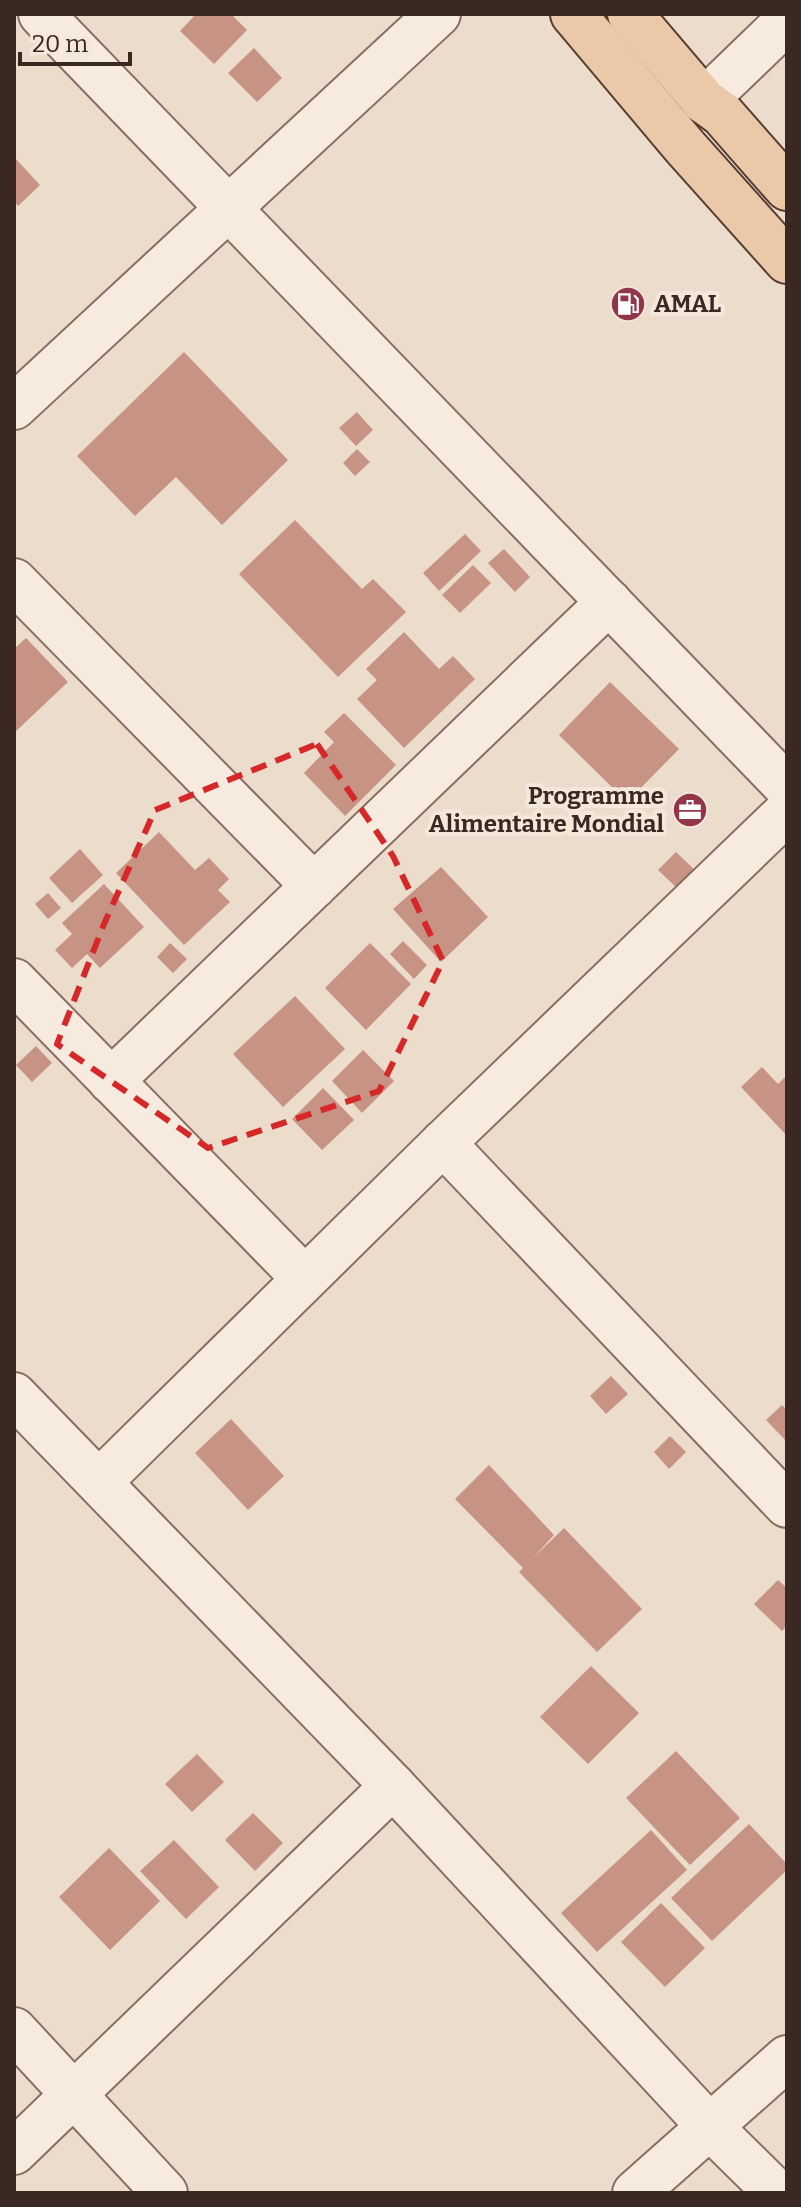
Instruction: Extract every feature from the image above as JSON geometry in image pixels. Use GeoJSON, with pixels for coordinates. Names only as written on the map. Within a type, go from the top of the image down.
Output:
{"type":"FeatureCollection","features":[{"type":"Feature","properties":{"kind":"main road"},"geometry":{"type":"LineString","coordinates":[[573,14],[685,147],[781,241]]}},
{"type":"Feature","properties":{"kind":"main road"},"geometry":{"type":"LineString","coordinates":[[630,14],[704,101],[722,114],[787,188]]}},
{"type":"Feature","properties":{"kind":"street"},"geometry":{"type":"LineString","coordinates":[[41,14],[787,787]]}},
{"type":"Feature","properties":{"kind":"street"},"geometry":{"type":"LineString","coordinates":[[14,407],[438,14]]}},
{"type":"Feature","properties":{"kind":"street"},"geometry":{"type":"LineString","coordinates":[[704,101],[787,21]]}},
{"type":"Feature","properties":{"kind":"street"},"geometry":{"type":"LineString","coordinates":[[14,581],[314,886]]}},
{"type":"Feature","properties":{"kind":"street"},"geometry":{"type":"LineString","coordinates":[[111,1081],[609,602]]}},
{"type":"Feature","properties":{"kind":"street"},"geometry":{"type":"LineString","coordinates":[[99,1482],[304,1278],[787,812]]}},
{"type":"Feature","properties":{"kind":"street"},"geometry":{"type":"LineString","coordinates":[[14,981],[304,1278]]}},
{"type":"Feature","properties":{"kind":"street"},"geometry":{"type":"LineString","coordinates":[[443,1143],[787,1505]]}},
{"type":"Feature","properties":{"kind":"street"},"geometry":{"type":"LineString","coordinates":[[14,1395],[393,1786],[711,2128],[777,2193]]}},
{"type":"Feature","properties":{"kind":"street"},"geometry":{"type":"LineString","coordinates":[[14,2152],[393,1786]]}},
{"type":"Feature","properties":{"kind":"street"},"geometry":{"type":"LineString","coordinates":[[14,2030],[165,2193]]}},
{"type":"Feature","properties":{"kind":"street"},"geometry":{"type":"LineString","coordinates":[[635,2193],[787,2058]]}},
{"type":"Feature","properties":{"kind":"highlighted area"},"geometry":{"type":"Polygon","coordinates":[[[317,744],[393,856],[443,961],[379,1091],[208,1148],[57,1044],[104,924],[155,810],[317,744]]]}},
{"type":"Feature","properties":{"kind":"building"},"geometry":{"type":"Polygon","coordinates":[[[196,14],[231,14],[247,30],[214,64],[180,31],[196,14]]]}},
{"type":"Feature","properties":{"kind":"building"},"geometry":{"type":"Polygon","coordinates":[[[254,48],[282,78],[257,102],[228,73],[254,48]]]}},
{"type":"Feature","properties":{"kind":"building"},"geometry":{"type":"Polygon","coordinates":[[[14,157],[40,185],[18,206],[14,201],[14,157]]]}},
{"type":"Feature","properties":{"kind":"building"},"geometry":{"type":"Polygon","coordinates":[[[184,352],[288,460],[222,525],[176,477],[135,516],[77,456],[184,352]]]}},
{"type":"Feature","properties":{"kind":"building"},"geometry":{"type":"Polygon","coordinates":[[[357,412],[373,430],[356,446],[339,428],[357,412]]]}},
{"type":"Feature","properties":{"kind":"building"},"geometry":{"type":"Polygon","coordinates":[[[357,449],[370,462],[355,476],[343,463],[357,449]]]}},
{"type":"Feature","properties":{"kind":"building"},"geometry":{"type":"Polygon","coordinates":[[[295,520],[362,589],[373,579],[406,612],[338,677],[239,574],[295,520]]]}},
{"type":"Feature","properties":{"kind":"building"},"geometry":{"type":"Polygon","coordinates":[[[465,534],[481,551],[439,591],[423,573],[465,534]]]}},
{"type":"Feature","properties":{"kind":"building"},"geometry":{"type":"Polygon","coordinates":[[[504,549],[530,577],[515,592],[488,563],[504,549]]]}},
{"type":"Feature","properties":{"kind":"building"},"geometry":{"type":"Polygon","coordinates":[[[473,565],[491,583],[460,613],[442,595],[473,565]]]}},
{"type":"Feature","properties":{"kind":"building"},"geometry":{"type":"Polygon","coordinates":[[[404,632],[439,669],[453,656],[475,679],[404,748],[357,699],[377,680],[366,669],[404,632]]]}},
{"type":"Feature","properties":{"kind":"building"},"geometry":{"type":"Polygon","coordinates":[[[26,638],[68,682],[14,733],[14,649],[26,638]]]}},
{"type":"Feature","properties":{"kind":"building"},"geometry":{"type":"Polygon","coordinates":[[[610,682],[679,749],[627,802],[559,735],[610,682]]]}},
{"type":"Feature","properties":{"kind":"building"},"geometry":{"type":"Polygon","coordinates":[[[344,713],[396,765],[345,816],[304,773],[334,742],[324,732],[344,713]]]}},
{"type":"Feature","properties":{"kind":"building"},"geometry":{"type":"Polygon","coordinates":[[[159,832],[195,870],[209,858],[229,879],[218,890],[230,902],[184,945],[116,873],[159,832]]]}},
{"type":"Feature","properties":{"kind":"building"},"geometry":{"type":"Polygon","coordinates":[[[80,849],[103,875],[72,903],[49,878],[80,849]]]}},
{"type":"Feature","properties":{"kind":"building"},"geometry":{"type":"Polygon","coordinates":[[[676,852],[697,872],[679,890],[658,870],[676,852]]]}},
{"type":"Feature","properties":{"kind":"building"},"geometry":{"type":"Polygon","coordinates":[[[441,867],[488,917],[441,962],[393,909],[441,867]]]}},
{"type":"Feature","properties":{"kind":"building"},"geometry":{"type":"Polygon","coordinates":[[[104,884],[144,927],[100,968],[87,954],[72,968],[55,950],[72,934],[62,923],[104,884]]]}},
{"type":"Feature","properties":{"kind":"building"},"geometry":{"type":"Polygon","coordinates":[[[48,893],[61,908],[48,919],[35,904],[48,893]]]}},
{"type":"Feature","properties":{"kind":"building"},"geometry":{"type":"Polygon","coordinates":[[[403,941],[427,965],[414,979],[390,954],[403,941]]]}},
{"type":"Feature","properties":{"kind":"building"},"geometry":{"type":"Polygon","coordinates":[[[170,943],[187,959],[173,973],[157,957],[170,943]]]}},
{"type":"Feature","properties":{"kind":"building"},"geometry":{"type":"Polygon","coordinates":[[[370,943],[411,984],[366,1030],[325,988],[370,943]]]}},
{"type":"Feature","properties":{"kind":"building"},"geometry":{"type":"Polygon","coordinates":[[[295,996],[345,1049],[283,1107],[233,1054],[295,996]]]}},
{"type":"Feature","properties":{"kind":"building"},"geometry":{"type":"Polygon","coordinates":[[[36,1046],[52,1063],[32,1082],[16,1065],[36,1046]]]}},
{"type":"Feature","properties":{"kind":"building"},"geometry":{"type":"Polygon","coordinates":[[[363,1050],[394,1081],[362,1113],[332,1081],[363,1050]]]}},
{"type":"Feature","properties":{"kind":"building"},"geometry":{"type":"Polygon","coordinates":[[[762,1067],[778,1084],[787,1075],[787,1136],[741,1087],[762,1067]]]}},
{"type":"Feature","properties":{"kind":"building"},"geometry":{"type":"Polygon","coordinates":[[[323,1088],[354,1120],[322,1150],[292,1119],[323,1088]]]}},
{"type":"Feature","properties":{"kind":"building"},"geometry":{"type":"Polygon","coordinates":[[[611,1376],[628,1394],[606,1414],[590,1396],[611,1376]]]}},
{"type":"Feature","properties":{"kind":"building"},"geometry":{"type":"Polygon","coordinates":[[[782,1405],[787,1410],[787,1442],[766,1420],[782,1405]]]}},
{"type":"Feature","properties":{"kind":"building"},"geometry":{"type":"Polygon","coordinates":[[[231,1419],[284,1476],[248,1510],[195,1453],[231,1419]]]}},
{"type":"Feature","properties":{"kind":"building"},"geometry":{"type":"Polygon","coordinates":[[[670,1436],[686,1452],[669,1469],[654,1452],[670,1436]]]}},
{"type":"Feature","properties":{"kind":"building"},"geometry":{"type":"Polygon","coordinates":[[[489,1465],[554,1535],[533,1558],[564,1528],[642,1609],[597,1652],[519,1572],[523,1568],[455,1499],[489,1465]]]}},
{"type":"Feature","properties":{"kind":"building"},"geometry":{"type":"Polygon","coordinates":[[[778,1580],[787,1588],[787,1626],[782,1631],[754,1604],[778,1580]]]}},
{"type":"Feature","properties":{"kind":"building"},"geometry":{"type":"Polygon","coordinates":[[[591,1666],[639,1713],[588,1764],[540,1717],[591,1666]]]}},
{"type":"Feature","properties":{"kind":"building"},"geometry":{"type":"Polygon","coordinates":[[[676,1751],[740,1818],[690,1865],[626,1798],[676,1751]]]}},
{"type":"Feature","properties":{"kind":"building"},"geometry":{"type":"Polygon","coordinates":[[[197,1754],[224,1782],[192,1812],[165,1784],[197,1754]]]}},
{"type":"Feature","properties":{"kind":"building"},"geometry":{"type":"Polygon","coordinates":[[[253,1813],[283,1843],[255,1871],[225,1840],[253,1813]]]}},
{"type":"Feature","properties":{"kind":"building"},"geometry":{"type":"Polygon","coordinates":[[[749,1824],[787,1864],[787,1870],[712,1941],[671,1898],[749,1824]]]}},
{"type":"Feature","properties":{"kind":"building"},"geometry":{"type":"Polygon","coordinates":[[[651,1830],[687,1870],[597,1952],[561,1913],[651,1830]]]}},
{"type":"Feature","properties":{"kind":"building"},"geometry":{"type":"Polygon","coordinates":[[[174,1840],[219,1887],[186,1919],[140,1871],[174,1840]]]}},
{"type":"Feature","properties":{"kind":"building"},"geometry":{"type":"Polygon","coordinates":[[[109,1848],[160,1901],[110,1950],[59,1897],[109,1848]]]}},
{"type":"Feature","properties":{"kind":"building"},"geometry":{"type":"Polygon","coordinates":[[[661,1903],[705,1948],[665,1987],[621,1942],[661,1903]]]}},
{"type":"Feature","properties":{"kind":"place","name":"AMAL"},"geometry":{"type":"Point","coordinates":[628,304]}},
{"type":"Feature","properties":{"kind":"place","name":"Programme Alimentaire Mondial"},"geometry":{"type":"Point","coordinates":[690,810]}}]}
